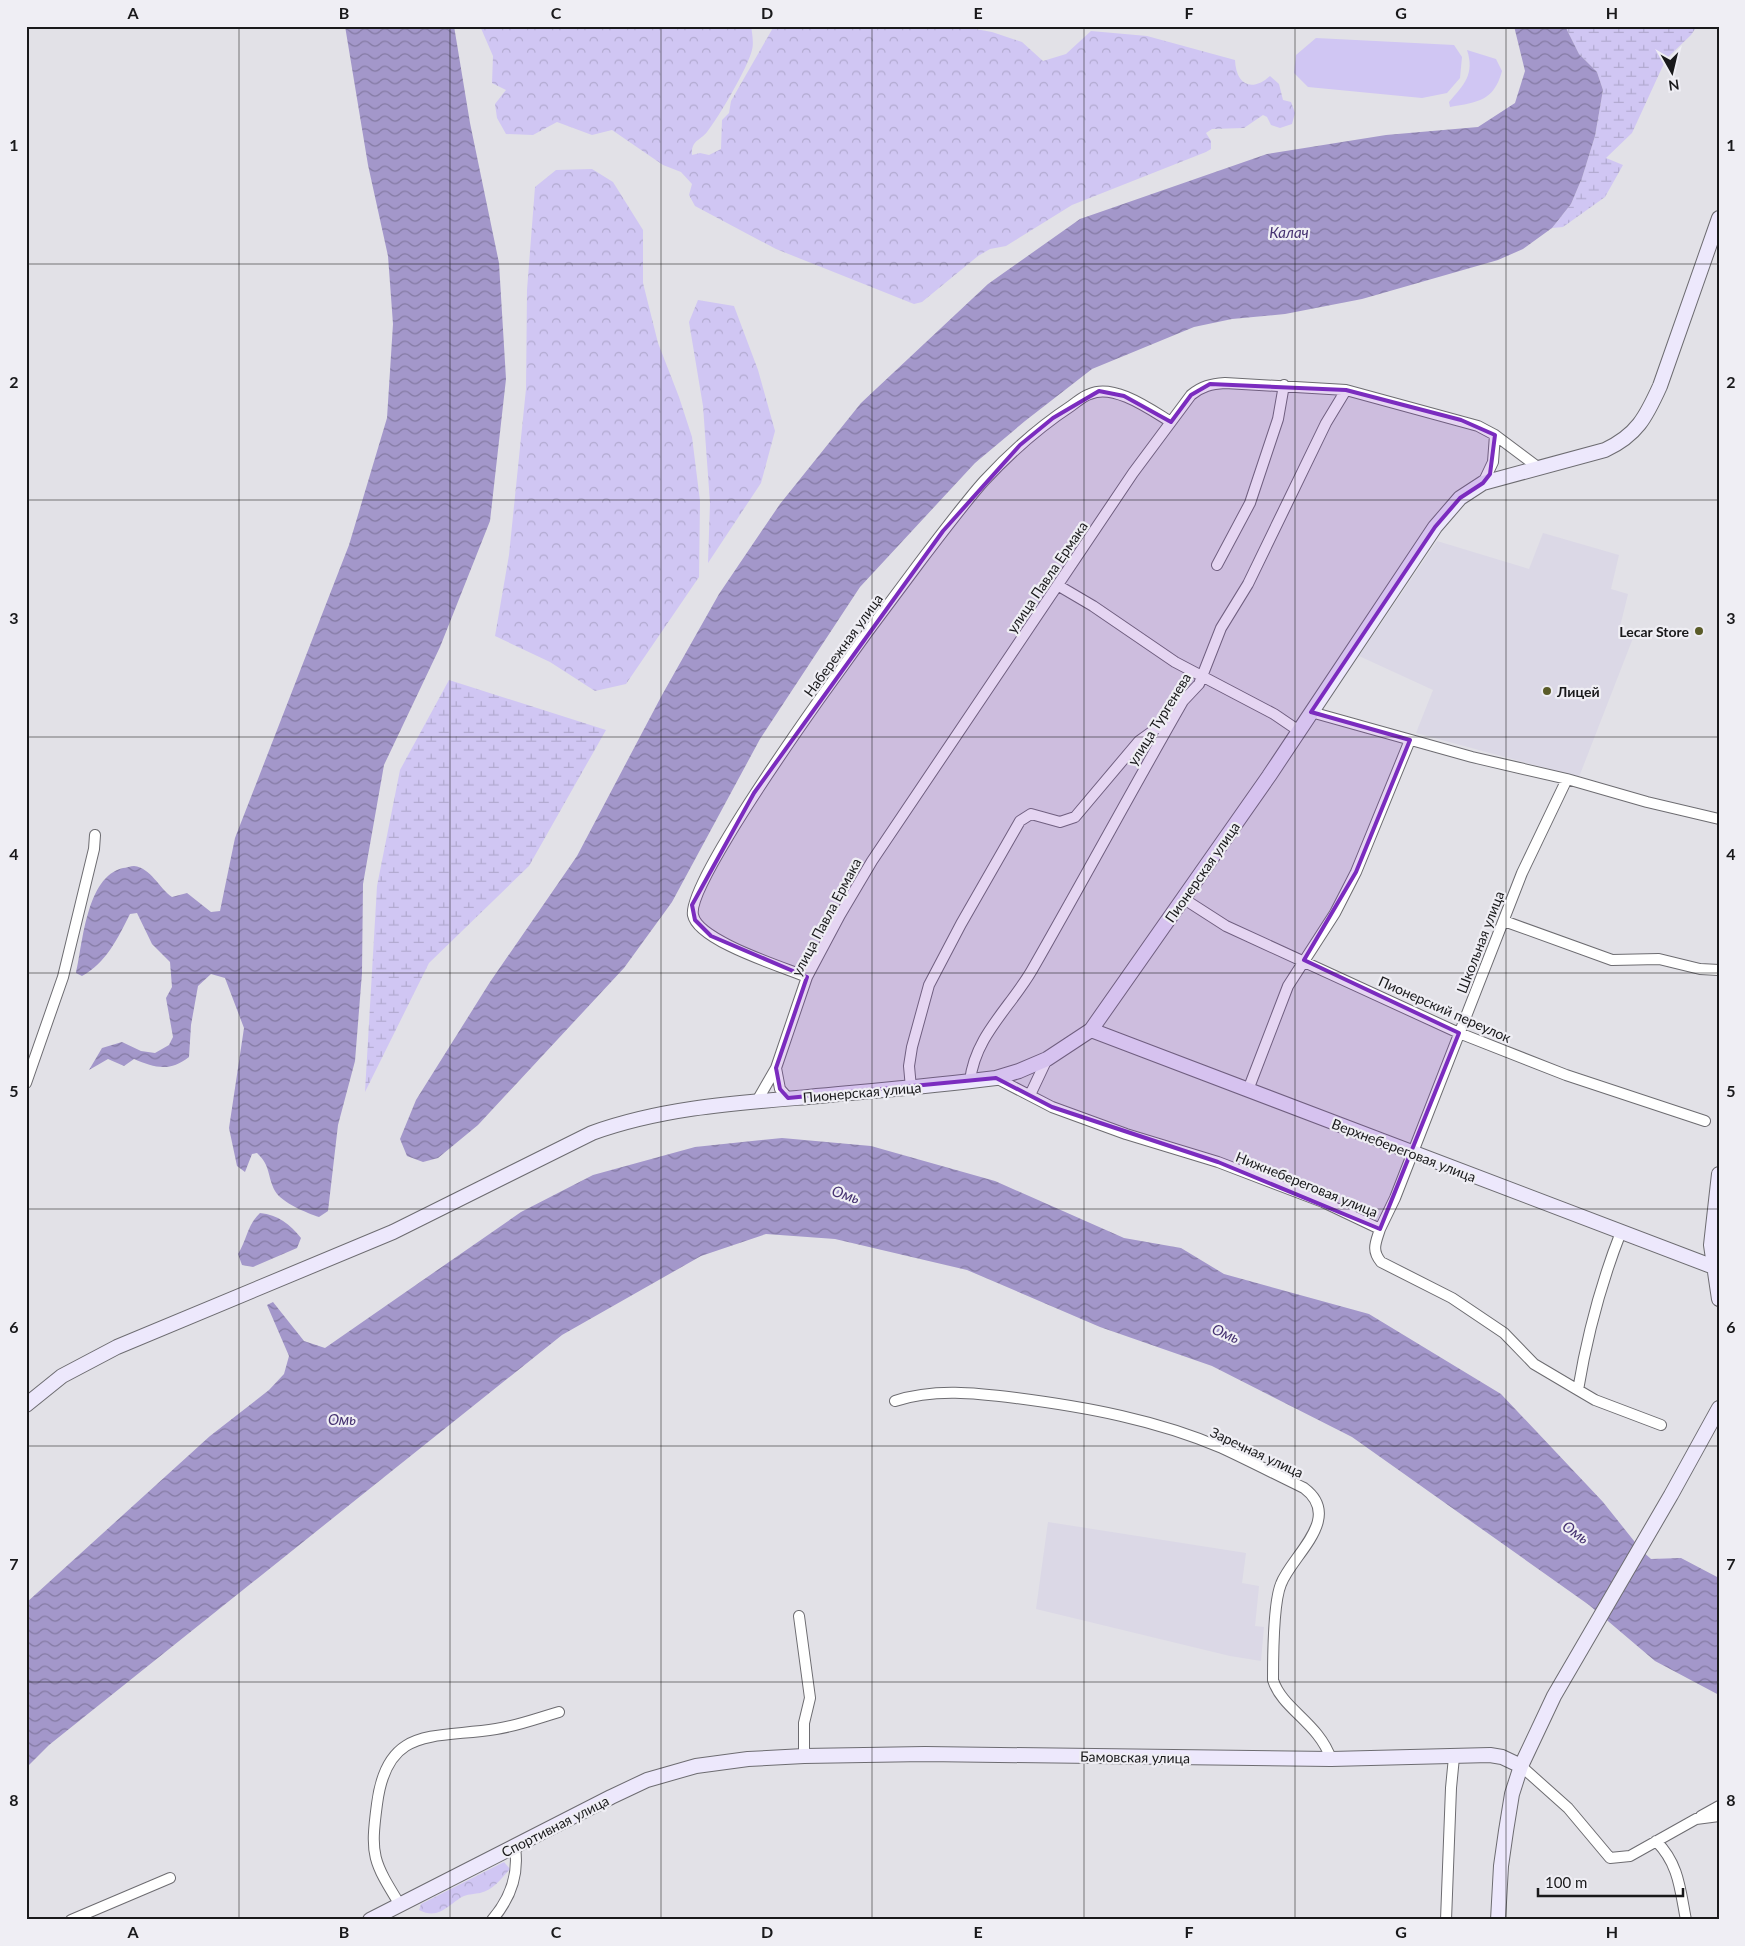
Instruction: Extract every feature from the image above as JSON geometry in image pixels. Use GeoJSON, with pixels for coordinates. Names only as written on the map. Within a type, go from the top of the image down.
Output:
{"type":"FeatureCollection","features":[{"type":"Feature","properties":{"kind":"street","name":"Пионерская улица"},"geometry":{"type":"LineString","coordinates":[[26,1405],[62,1376],[117,1346],[393,1232],[592,1133],[619,1123],[653,1115],[757,1101],[911,1088],[996,1078],[1047,1059],[1091,1030],[1184,899],[1299,731],[1435,527],[1460,498],[1483,483],[1605,450],[1623,442],[1637,429],[1649,411],[1660,386],[1719,218]]}},
{"type":"Feature","properties":{"kind":"street","name":"улица Павла Ермака"},"geometry":{"type":"LineString","coordinates":[[757,1101],[776,1068],[808,977],[840,915],[872,861],[1133,473],[1191,395],[1210,384],[1284,385],[1346,390],[1461,420],[1496,435],[1539,468]]}},
{"type":"Feature","properties":{"kind":"street"},"geometry":{"type":"LineString","coordinates":[[1217,565],[1250,503],[1278,419],[1284,385]]}},
{"type":"Feature","properties":{"kind":"street","name":"улица Тургенева"},"geometry":{"type":"LineString","coordinates":[[970,1081],[976,1052],[984,1037],[1031,972],[1183,701],[1199,684],[1221,628],[1248,584],[1326,424],[1346,390]]}},
{"type":"Feature","properties":{"kind":"street","name":"Набережная улица"},"geometry":{"type":"LineString","coordinates":[[808,977],[711,936],[698,925],[693,914],[696,894],[754,793],[943,531],[984,481],[1020,445],[1053,418],[1090,394],[1100,391],[1124,396],[1171,422]]}},
{"type":"Feature","properties":{"kind":"street"},"geometry":{"type":"LineString","coordinates":[[1483,483],[1494,462],[1496,435]]}},
{"type":"Feature","properties":{"kind":"street"},"geometry":{"type":"LineString","coordinates":[[1058,586],[1093,606],[1175,662],[1203,675],[1274,714],[1299,731]]}},
{"type":"Feature","properties":{"kind":"street"},"geometry":{"type":"LineString","coordinates":[[1311,712],[1410,740],[1719,819]]}},
{"type":"Feature","properties":{"kind":"street"},"geometry":{"type":"LineString","coordinates":[[911,1088],[909,1066],[912,1048],[929,985],[961,924],[1020,821],[1030,814],[1060,822],[1075,816],[1139,741],[1174,717]]}},
{"type":"Feature","properties":{"kind":"street"},"geometry":{"type":"LineString","coordinates":[[1248,1090],[1288,986],[1335,913],[1356,872],[1410,740]]}},
{"type":"Feature","properties":{"kind":"street","name":"Школьная улица"},"geometry":{"type":"LineString","coordinates":[[1380,1229],[1395,1198],[1522,873],[1567,779]]}},
{"type":"Feature","properties":{"kind":"street"},"geometry":{"type":"LineString","coordinates":[[26,1083],[63,977],[94,848],[95,835]]}},
{"type":"Feature","properties":{"kind":"street","name":"Пионерский переулок"},"geometry":{"type":"LineString","coordinates":[[1184,899],[1226,926],[1304,960],[1460,1033],[1566,1075],[1705,1121]]}},
{"type":"Feature","properties":{"kind":"street"},"geometry":{"type":"LineString","coordinates":[[1504,921],[1612,960],[1659,959],[1700,969],[1719,970]]}},
{"type":"Feature","properties":{"kind":"street","name":"Верхнебереговая улица"},"geometry":{"type":"LineString","coordinates":[[1091,1030],[1716,1268]]}},
{"type":"Feature","properties":{"kind":"street"},"geometry":{"type":"LineString","coordinates":[[1030,1095],[1047,1059]]}},
{"type":"Feature","properties":{"kind":"street"},"geometry":{"type":"LineString","coordinates":[[776,1068],[780,1089],[788,1098]]}},
{"type":"Feature","properties":{"kind":"street","name":"Нижнебереговая улица"},"geometry":{"type":"LineString","coordinates":[[996,1078],[1052,1107],[1126,1134],[1234,1168],[1323,1202],[1380,1229],[1374,1247],[1376,1256],[1381,1262],[1452,1298],[1504,1334],[1534,1364],[1595,1400],[1661,1425]]}},
{"type":"Feature","properties":{"kind":"street"},"geometry":{"type":"LineString","coordinates":[[1719,1174],[1713,1218],[1719,1299]]}},
{"type":"Feature","properties":{"kind":"street"},"geometry":{"type":"LineString","coordinates":[[1578,1390],[1584,1353],[1611,1258],[1621,1232]]}},
{"type":"Feature","properties":{"kind":"street","name":"Заречная улица"},"geometry":{"type":"LineString","coordinates":[[895,1401],[934,1393],[960,1393],[1081,1407],[1127,1417],[1221,1448],[1304,1488],[1315,1497],[1318,1521],[1310,1542],[1281,1584],[1277,1603],[1273,1680],[1277,1692],[1321,1737],[1331,1760]]}},
{"type":"Feature","properties":{"kind":"street"},"geometry":{"type":"LineString","coordinates":[[1498,1920],[1501,1866],[1506,1831],[1512,1794],[1521,1766],[1554,1696],[1671,1495],[1719,1408]]}},
{"type":"Feature","properties":{"kind":"street"},"geometry":{"type":"LineString","coordinates":[[799,1616],[810,1698],[804,1723],[804,1756]]}},
{"type":"Feature","properties":{"kind":"street"},"geometry":{"type":"LineString","coordinates":[[400,1905],[379,1868],[372,1840],[380,1785],[392,1756],[399,1749],[418,1740],[496,1729],[559,1712]]}},
{"type":"Feature","properties":{"kind":"street","name":"Бамовская улица"},"geometry":{"type":"LineString","coordinates":[[748,1759],[925,1754],[1331,1760],[1496,1756],[1521,1766]]}},
{"type":"Feature","properties":{"kind":"street"},"geometry":{"type":"LineString","coordinates":[[1446,1920],[1454,1757]]}},
{"type":"Feature","properties":{"kind":"street","name":"Спортивная улица"},"geometry":{"type":"LineString","coordinates":[[370,1920],[647,1780],[687,1768],[748,1759]]}},
{"type":"Feature","properties":{"kind":"street"},"geometry":{"type":"LineString","coordinates":[[1521,1766],[1568,1808],[1610,1858],[1630,1856],[1719,1806]]}},
{"type":"Feature","properties":{"kind":"street"},"geometry":{"type":"LineString","coordinates":[[1696,1819],[1719,1816]]}},
{"type":"Feature","properties":{"kind":"street"},"geometry":{"type":"LineString","coordinates":[[1656,1841],[1672,1859],[1677,1872],[1686,1920]]}},
{"type":"Feature","properties":{"kind":"street"},"geometry":{"type":"LineString","coordinates":[[494,1919],[512,1887],[516,1871],[515,1848]]}},
{"type":"Feature","properties":{"kind":"street"},"geometry":{"type":"LineString","coordinates":[[71,1920],[170,1878]]}},
{"type":"Feature","properties":{"kind":"highlighted area"},"geometry":{"type":"Polygon","coordinates":[[[1210,384],[1346,390],[1461,420],[1495,435],[1490,474],[1483,483],[1460,498],[1435,527],[1311,712],[1410,740],[1356,872],[1304,960],[1459,1033],[1380,1229],[1218,1162],[1052,1107],[996,1078],[788,1098],[780,1089],[776,1068],[807,977],[711,936],[695,920],[692,905],[754,793],[943,531],[1020,445],[1053,418],[1099,391],[1124,396],[1171,422],[1191,395],[1210,384]]]}},
{"type":"Feature","properties":{"kind":"shaded area"},"geometry":{"type":"Polygon","coordinates":[[[1543,533],[1619,555],[1611,589],[1628,594],[1618,635],[1633,638],[1579,777],[1416,733],[1433,690],[1359,656],[1437,541],[1529,569],[1543,533]]]}},
{"type":"Feature","properties":{"kind":"shaded area"},"geometry":{"type":"Polygon","coordinates":[[[1048,1522],[1246,1553],[1242,1583],[1259,1586],[1255,1626],[1264,1627],[1261,1661],[1230,1656],[1036,1609],[1048,1522]]]}},
{"type":"Feature","properties":{"kind":"green space"},"geometry":{"type":"Polygon","coordinates":[[[480,26],[751,26],[753,47],[745,68],[712,125],[694,144],[692,155],[700,153],[709,155],[721,149],[722,120],[729,113],[731,101],[774,26],[959,26],[992,32],[1022,42],[1043,61],[1066,54],[1091,31],[1147,36],[1235,60],[1238,75],[1242,80],[1251,85],[1257,84],[1270,76],[1279,84],[1283,100],[1291,102],[1295,113],[1292,124],[1280,128],[1271,125],[1267,117],[1263,115],[1244,128],[1212,129],[1206,133],[1211,141],[1211,149],[1206,152],[1072,205],[1006,246],[990,249],[978,256],[922,302],[914,304],[776,249],[695,206],[689,195],[692,184],[681,172],[663,165],[612,130],[592,135],[557,122],[533,135],[506,134],[497,118],[495,104],[506,90],[492,83],[493,56],[480,26]]]}},
{"type":"Feature","properties":{"kind":"green space"},"geometry":{"type":"Polygon","coordinates":[[[1565,26],[1697,26],[1691,35],[1666,59],[1632,133],[1606,158],[1623,165],[1605,197],[1563,227],[1552,228],[1571,204],[1582,178],[1595,136],[1603,90],[1597,72],[1579,54],[1565,26]]]}},
{"type":"Feature","properties":{"kind":"green space"},"geometry":{"type":"Polygon","coordinates":[[[1316,38],[1454,45],[1462,57],[1460,78],[1447,93],[1422,98],[1308,87],[1294,73],[1296,55],[1316,38]]]}},
{"type":"Feature","properties":{"kind":"green space"},"geometry":{"type":"Polygon","coordinates":[[[1467,50],[1496,59],[1502,71],[1494,89],[1484,98],[1450,107],[1449,102],[1467,79],[1469,73],[1470,66],[1467,50]]]}},
{"type":"Feature","properties":{"kind":"green space"},"geometry":{"type":"Polygon","coordinates":[[[592,169],[613,182],[643,230],[643,283],[658,343],[692,437],[700,501],[699,577],[626,684],[595,691],[550,662],[495,636],[509,555],[526,389],[527,290],[535,187],[556,170],[592,169]]]}},
{"type":"Feature","properties":{"kind":"green space"},"geometry":{"type":"Polygon","coordinates":[[[698,300],[734,306],[758,370],[775,431],[761,483],[708,563],[710,503],[703,406],[689,322],[698,300]]]}},
{"type":"Feature","properties":{"kind":"green space"},"geometry":{"type":"Polygon","coordinates":[[[449,680],[606,730],[529,866],[429,963],[365,1092],[377,886],[400,770],[449,680]]]}},
{"type":"Feature","properties":{"kind":"green space"},"geometry":{"type":"Polygon","coordinates":[[[504,1862],[510,1869],[489,1889],[464,1896],[439,1912],[426,1913],[419,1910],[421,1904],[504,1862]]]}},
{"type":"Feature","properties":{"kind":"water"},"geometry":{"type":"Polygon","coordinates":[[[345,26],[454,26],[470,123],[499,263],[506,379],[490,521],[440,647],[384,765],[363,884],[362,973],[355,1061],[338,1125],[328,1211],[319,1217],[295,1207],[278,1195],[265,1162],[257,1153],[252,1154],[245,1172],[237,1166],[229,1128],[244,1028],[225,978],[211,974],[198,986],[191,1025],[189,1057],[182,1062],[169,1067],[162,1067],[149,1065],[134,1059],[124,1066],[108,1059],[89,1070],[102,1048],[122,1042],[141,1051],[155,1053],[169,1045],[173,1037],[166,998],[172,987],[170,962],[152,944],[137,913],[130,914],[116,941],[98,964],[82,976],[76,973],[84,929],[94,897],[101,884],[111,874],[123,868],[134,866],[145,870],[172,897],[187,893],[211,912],[220,911],[235,838],[349,545],[387,418],[393,324],[388,256],[368,165],[345,26]]]}},
{"type":"Feature","properties":{"kind":"water","name":"Калач"},"geometry":{"type":"Polygon","coordinates":[[[1514,26],[1565,26],[1579,54],[1597,72],[1603,90],[1595,136],[1582,178],[1571,204],[1552,228],[1523,249],[1498,260],[1362,299],[1285,314],[1232,319],[1194,327],[1092,369],[1025,421],[975,463],[860,587],[760,739],[672,902],[624,968],[478,1125],[438,1158],[423,1162],[407,1156],[400,1139],[416,1100],[490,982],[577,856],[662,695],[719,594],[780,504],[861,403],[988,284],[1080,219],[1267,154],[1386,135],[1478,127],[1515,103],[1525,71],[1514,26]]]}},
{"type":"Feature","properties":{"kind":"water","name":"Омь"},"geometry":{"type":"Polygon","coordinates":[[[782,1138],[871,1146],[995,1181],[1124,1238],[1181,1248],[1224,1274],[1369,1314],[1501,1394],[1603,1502],[1642,1551],[1651,1559],[1681,1558],[1719,1578],[1719,1695],[1655,1661],[1589,1605],[1352,1437],[1212,1366],[1100,1327],[967,1270],[835,1239],[766,1234],[701,1256],[562,1335],[49,1745],[26,1768],[26,1603],[210,1436],[269,1390],[284,1374],[289,1356],[267,1305],[273,1302],[304,1341],[325,1348],[521,1212],[593,1175],[695,1147],[782,1138]]]}},
{"type":"Feature","properties":{"kind":"water"},"geometry":{"type":"Polygon","coordinates":[[[260,1213],[283,1221],[301,1238],[297,1248],[253,1267],[242,1265],[238,1254],[252,1222],[260,1213]]]}},
{"type":"Feature","properties":{"kind":"place","name":"Lecar Store"},"geometry":{"type":"Point","coordinates":[1699,631]}},
{"type":"Feature","properties":{"kind":"place","name":"Лицей"},"geometry":{"type":"Point","coordinates":[1547,691]}}]}
